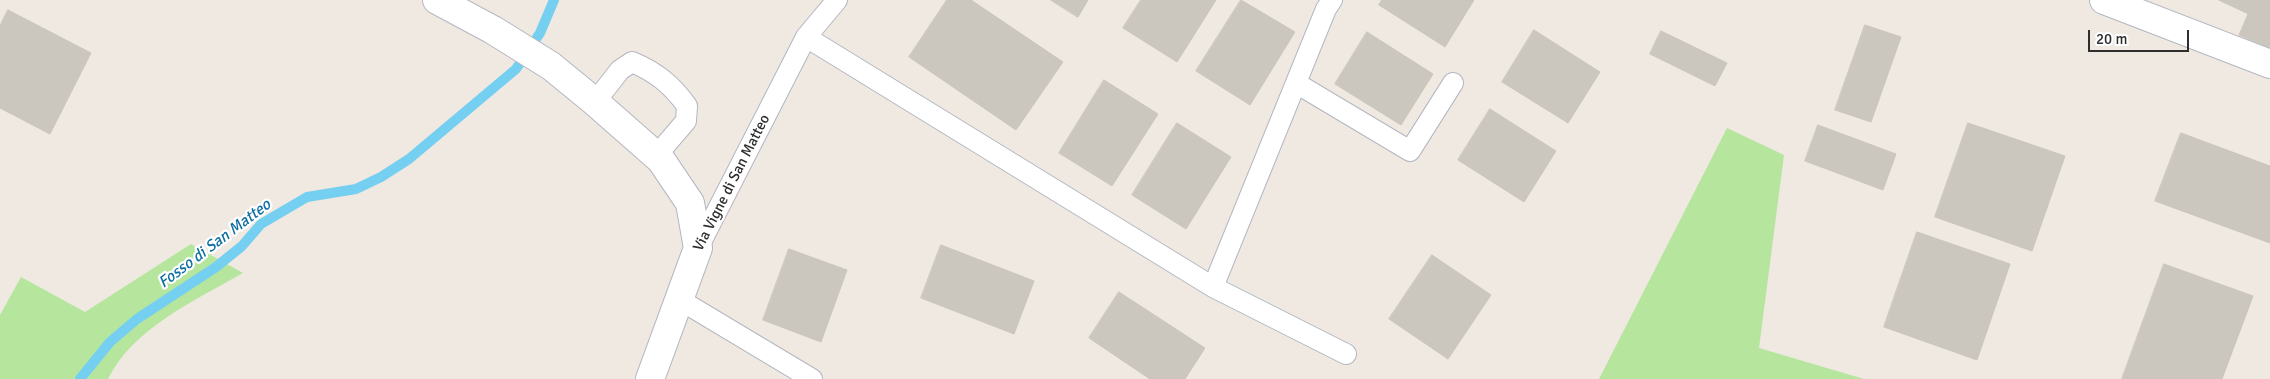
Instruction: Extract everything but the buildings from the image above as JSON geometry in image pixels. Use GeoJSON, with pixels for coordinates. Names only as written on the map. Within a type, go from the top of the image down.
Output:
{"type":"FeatureCollection","features":[{"type":"Feature","properties":{"kind":"street"},"geometry":{"type":"LineString","coordinates":[[437,0],[492,30],[551,66],[656,156],[690,203],[698,248]]}},
{"type":"Feature","properties":{"kind":"street"},"geometry":{"type":"LineString","coordinates":[[2104,0],[2270,64]]}},
{"type":"Feature","properties":{"kind":"street","name":"Via Vigne di San Matteo"},"geometry":{"type":"LineString","coordinates":[[650,379],[698,248]]}},
{"type":"Feature","properties":{"kind":"lane","name":"Via Vigne di San Matteo"},"geometry":{"type":"LineString","coordinates":[[698,248],[806,37],[837,0]]}},
{"type":"Feature","properties":{"kind":"lane"},"geometry":{"type":"LineString","coordinates":[[1213,287],[1326,10],[1332,0]]}},
{"type":"Feature","properties":{"kind":"lane"},"geometry":{"type":"LineString","coordinates":[[806,37],[1213,287],[1346,354]]}},
{"type":"Feature","properties":{"kind":"lane"},"geometry":{"type":"LineString","coordinates":[[595,102],[620,70],[632,62],[661,77],[675,90],[687,106],[686,120],[656,156]]}},
{"type":"Feature","properties":{"kind":"lane"},"geometry":{"type":"LineString","coordinates":[[1296,83],[1410,151],[1453,83]]}},
{"type":"Feature","properties":{"kind":"lane"},"geometry":{"type":"LineString","coordinates":[[680,300],[812,379]]}},
{"type":"Feature","properties":{"kind":"green space"},"geometry":{"type":"Polygon","coordinates":[[[1727,128],[1784,155],[1759,348],[1864,379],[1599,379],[1727,128]]]}},
{"type":"Feature","properties":{"kind":"green space"},"geometry":{"type":"Polygon","coordinates":[[[191,244],[243,273],[186,305],[149,330],[119,361],[108,379],[0,379],[0,315],[21,277],[85,312],[191,244]]]}},
{"type":"Feature","properties":{"kind":"waterway","name":"Fosso di San Matteo"},"geometry":{"type":"LineString","coordinates":[[80,379],[110,342],[137,319],[216,267],[242,246],[261,224],[307,197],[356,189],[381,177],[409,159],[516,69],[540,33],[554,0]]}}]}
